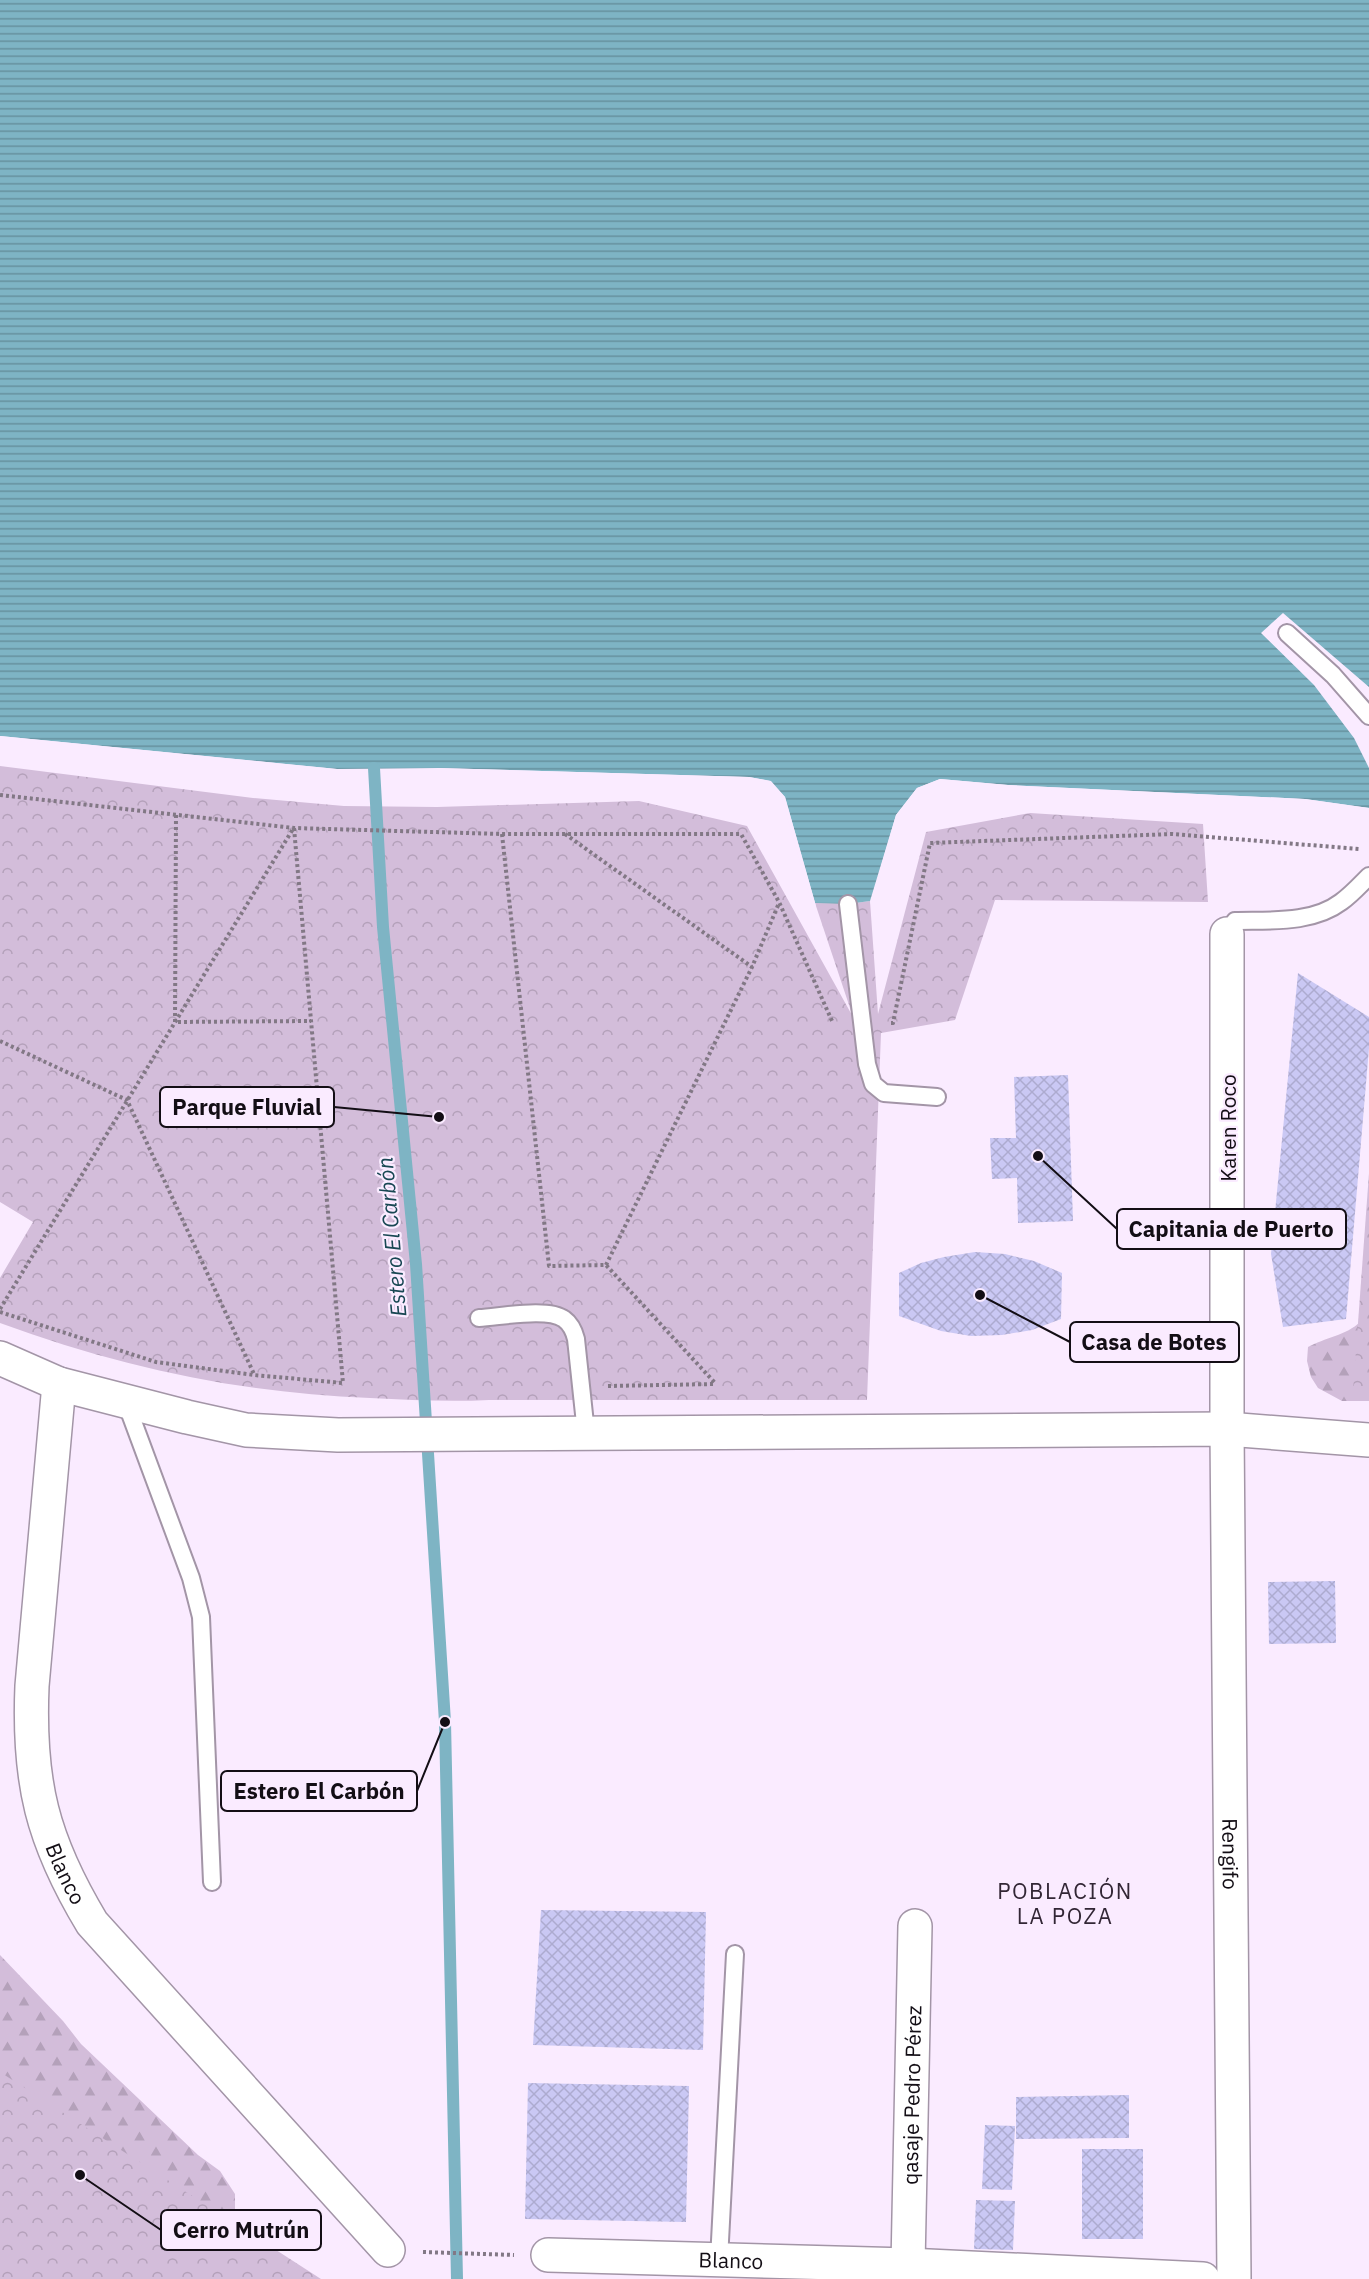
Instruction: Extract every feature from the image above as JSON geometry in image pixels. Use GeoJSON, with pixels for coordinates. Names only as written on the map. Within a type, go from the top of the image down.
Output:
{"type":"FeatureCollection","features":[{"type":"Feature","properties":{"kind":"street","name":"Karen Roco"},"geometry":{"type":"LineString","coordinates":[[1227,934],[1227,1429]]}},
{"type":"Feature","properties":{"kind":"street"},"geometry":{"type":"LineString","coordinates":[[0,1358],[59,1384],[246,1430],[338,1435],[1227,1429],[1369,1440]]}},
{"type":"Feature","properties":{"kind":"street","name":"Blanco"},"geometry":{"type":"LineString","coordinates":[[59,1384],[30,1730],[35,1783],[54,1853],[92,1923],[388,2250]]}},
{"type":"Feature","properties":{"kind":"street","name":"Rengifo"},"geometry":{"type":"LineString","coordinates":[[1227,1429],[1234,2279]]}},
{"type":"Feature","properties":{"kind":"street","name":"qasaje Pedro Pérez"},"geometry":{"type":"LineString","coordinates":[[908,2265],[915,1926]]}},
{"type":"Feature","properties":{"kind":"street","name":"Blanco"},"geometry":{"type":"LineString","coordinates":[[548,2255],[908,2265],[1049,2275],[1203,2279]]}},
{"type":"Feature","properties":{"kind":"lane"},"geometry":{"type":"LineString","coordinates":[[1287,633],[1333,675],[1369,716]]}},
{"type":"Feature","properties":{"kind":"lane"},"geometry":{"type":"LineString","coordinates":[[1227,934],[1229,927],[1235,921],[1290,920],[1316,914],[1340,903],[1369,876]]}},
{"type":"Feature","properties":{"kind":"lane"},"geometry":{"type":"LineString","coordinates":[[848,904],[862,1028],[867,1064],[873,1084],[884,1093],[937,1097]]}},
{"type":"Feature","properties":{"kind":"lane"},"geometry":{"type":"LineString","coordinates":[[479,1318],[547,1313],[565,1319],[573,1328],[576,1339],[586,1433]]}},
{"type":"Feature","properties":{"kind":"lane"},"geometry":{"type":"LineString","coordinates":[[124,1400],[191,1578],[201,1617],[212,1882]]}},
{"type":"Feature","properties":{"kind":"lane"},"geometry":{"type":"LineString","coordinates":[[719,2260],[735,1954]]}},
{"type":"Feature","properties":{"kind":"path"},"geometry":{"type":"LineString","coordinates":[[0,795],[294,828],[502,834],[741,834],[779,902],[835,1029],[893,1023],[930,843],[1172,834],[1369,850]]}},
{"type":"Feature","properties":{"kind":"path"},"geometry":{"type":"LineString","coordinates":[[175,1022],[176,815]]}},
{"type":"Feature","properties":{"kind":"path"},"geometry":{"type":"LineString","coordinates":[[294,828],[343,1383],[254,1375],[156,1362],[0,1310],[294,828]]}},
{"type":"Feature","properties":{"kind":"path"},"geometry":{"type":"LineString","coordinates":[[502,834],[549,1266],[606,1265],[716,1384],[580,1386]]}},
{"type":"Feature","properties":{"kind":"path"},"geometry":{"type":"LineString","coordinates":[[564,834],[752,967]]}},
{"type":"Feature","properties":{"kind":"path"},"geometry":{"type":"LineString","coordinates":[[606,1265],[752,967],[779,902]]}},
{"type":"Feature","properties":{"kind":"path"},"geometry":{"type":"LineString","coordinates":[[175,1022],[311,1021]]}},
{"type":"Feature","properties":{"kind":"path"},"geometry":{"type":"LineString","coordinates":[[0,1041],[127,1100],[254,1375]]}},
{"type":"Feature","properties":{"kind":"path"},"geometry":{"type":"LineString","coordinates":[[388,2250],[548,2255]]}},
{"type":"Feature","properties":{"kind":"green space"},"geometry":{"type":"Polygon","coordinates":[[[0,766],[253,798],[344,806],[437,807],[639,801],[747,826],[853,1017],[815,903],[848,904],[870,901],[878,1014],[926,832],[1030,813],[1203,824],[1208,902],[995,900],[955,1020],[881,1033],[867,1400],[444,1401],[322,1395],[275,1390],[182,1376],[91,1353],[0,1323],[0,1278],[33,1222],[0,1202],[0,766]]]}},
{"type":"Feature","properties":{"kind":"green space"},"geometry":{"type":"Polygon","coordinates":[[[1369,1173],[1369,1393],[1353,1391],[1369,1173]]]}},
{"type":"Feature","properties":{"kind":"green space"},"geometry":{"type":"Polygon","coordinates":[[[1369,1300],[1369,1401],[1342,1401],[1318,1388],[1311,1377],[1307,1361],[1308,1347],[1355,1326],[1363,1317],[1369,1300]]]}},
{"type":"Feature","properties":{"kind":"green space"},"geometry":{"type":"Polygon","coordinates":[[[0,1955],[63,2021],[81,2044],[198,2155],[220,2171],[235,2194],[235,2222],[240,2249],[0,2279],[0,1955]]]}},
{"type":"Feature","properties":{"kind":"green space"},"geometry":{"type":"Polygon","coordinates":[[[0,2072],[321,2279],[0,2279],[0,2072]]]}},
{"type":"Feature","properties":{"kind":"water"},"geometry":{"type":"Polygon","coordinates":[[[0,0],[1369,0],[1369,808],[1305,799],[1008,785],[940,779],[917,788],[896,815],[870,901],[848,904],[815,903],[785,797],[770,781],[749,777],[438,768],[337,769],[0,736],[0,0]]]}},
{"type":"Feature","properties":{"kind":"pier"},"geometry":{"type":"Polygon","coordinates":[[[1283,613],[1369,687],[1369,768],[1354,738],[1314,685],[1261,633],[1283,613]]]}},
{"type":"Feature","properties":{"kind":"pier"},"geometry":{"type":"Polygon","coordinates":[[[0,736],[337,769],[338,772],[0,739],[0,736]]]}},
{"type":"Feature","properties":{"kind":"pier"},"geometry":{"type":"Polygon","coordinates":[[[438,768],[749,777],[771,781],[785,797],[816,906],[812,904],[782,799],[769,784],[748,780],[438,771],[438,768]]]}},
{"type":"Feature","properties":{"kind":"pier"},"geometry":{"type":"Polygon","coordinates":[[[940,779],[1008,785],[1305,799],[1369,808],[1369,811],[1305,802],[1007,788],[941,782],[919,790],[899,816],[873,901],[870,904],[896,815],[917,788],[940,779]]]}},
{"type":"Feature","properties":{"kind":"building"},"geometry":{"type":"Polygon","coordinates":[[[1298,973],[1369,1017],[1369,1048],[1346,1319],[1283,1327],[1271,1254],[1298,973]]]}},
{"type":"Feature","properties":{"kind":"building"},"geometry":{"type":"Polygon","coordinates":[[[1068,1075],[1073,1221],[1018,1223],[1017,1178],[992,1179],[990,1138],[1016,1138],[1014,1077],[1068,1075]]]}},
{"type":"Feature","properties":{"kind":"building"},"geometry":{"type":"Polygon","coordinates":[[[975,1252],[1005,1254],[1034,1261],[1062,1273],[1061,1319],[1032,1330],[1002,1335],[971,1336],[941,1331],[899,1316],[899,1273],[921,1263],[975,1252]]]}},
{"type":"Feature","properties":{"kind":"building"},"geometry":{"type":"Polygon","coordinates":[[[1335,1581],[1336,1643],[1269,1644],[1268,1582],[1335,1581]]]}},
{"type":"Feature","properties":{"kind":"building"},"geometry":{"type":"Polygon","coordinates":[[[541,1910],[706,1912],[703,2050],[533,2045],[541,1910]]]}},
{"type":"Feature","properties":{"kind":"building"},"geometry":{"type":"Polygon","coordinates":[[[528,2083],[689,2086],[686,2222],[525,2219],[528,2083]]]}},
{"type":"Feature","properties":{"kind":"building"},"geometry":{"type":"Polygon","coordinates":[[[1129,2095],[1129,2138],[1016,2139],[1016,2097],[1129,2095]]]}},
{"type":"Feature","properties":{"kind":"building"},"geometry":{"type":"Polygon","coordinates":[[[985,2125],[1015,2126],[1012,2190],[982,2189],[985,2125]]]}},
{"type":"Feature","properties":{"kind":"building"},"geometry":{"type":"Polygon","coordinates":[[[1082,2149],[1143,2149],[1143,2239],[1082,2239],[1082,2149]]]}},
{"type":"Feature","properties":{"kind":"building"},"geometry":{"type":"Polygon","coordinates":[[[976,2200],[1015,2201],[1013,2250],[974,2249],[976,2200]]]}},
{"type":"Feature","properties":{"kind":"waterway","name":"Estero El Carbón"},"geometry":{"type":"LineString","coordinates":[[374,768],[383,927],[416,1264],[445,1722],[457,2279]]}},
{"type":"Feature","properties":{"kind":"place","name":"Parque Fluvial"},"geometry":{"type":"Point","coordinates":[439,1117]}},
{"type":"Feature","properties":{"kind":"place","name":"Capitania de Puerto"},"geometry":{"type":"Point","coordinates":[1038,1156]}},
{"type":"Feature","properties":{"kind":"place","name":"Casa de Botes"},"geometry":{"type":"Point","coordinates":[980,1295]}},
{"type":"Feature","properties":{"kind":"place","name":"Estero El Carbón"},"geometry":{"type":"Point","coordinates":[445,1722]}},
{"type":"Feature","properties":{"kind":"place","name":"Cerro Mutrún"},"geometry":{"type":"Point","coordinates":[80,2175]}},
{"type":"Feature","properties":{"kind":"district","name":"POBLACIÓN LA POZA"},"geometry":{"type":"Point","coordinates":[1065,1902]}}]}
